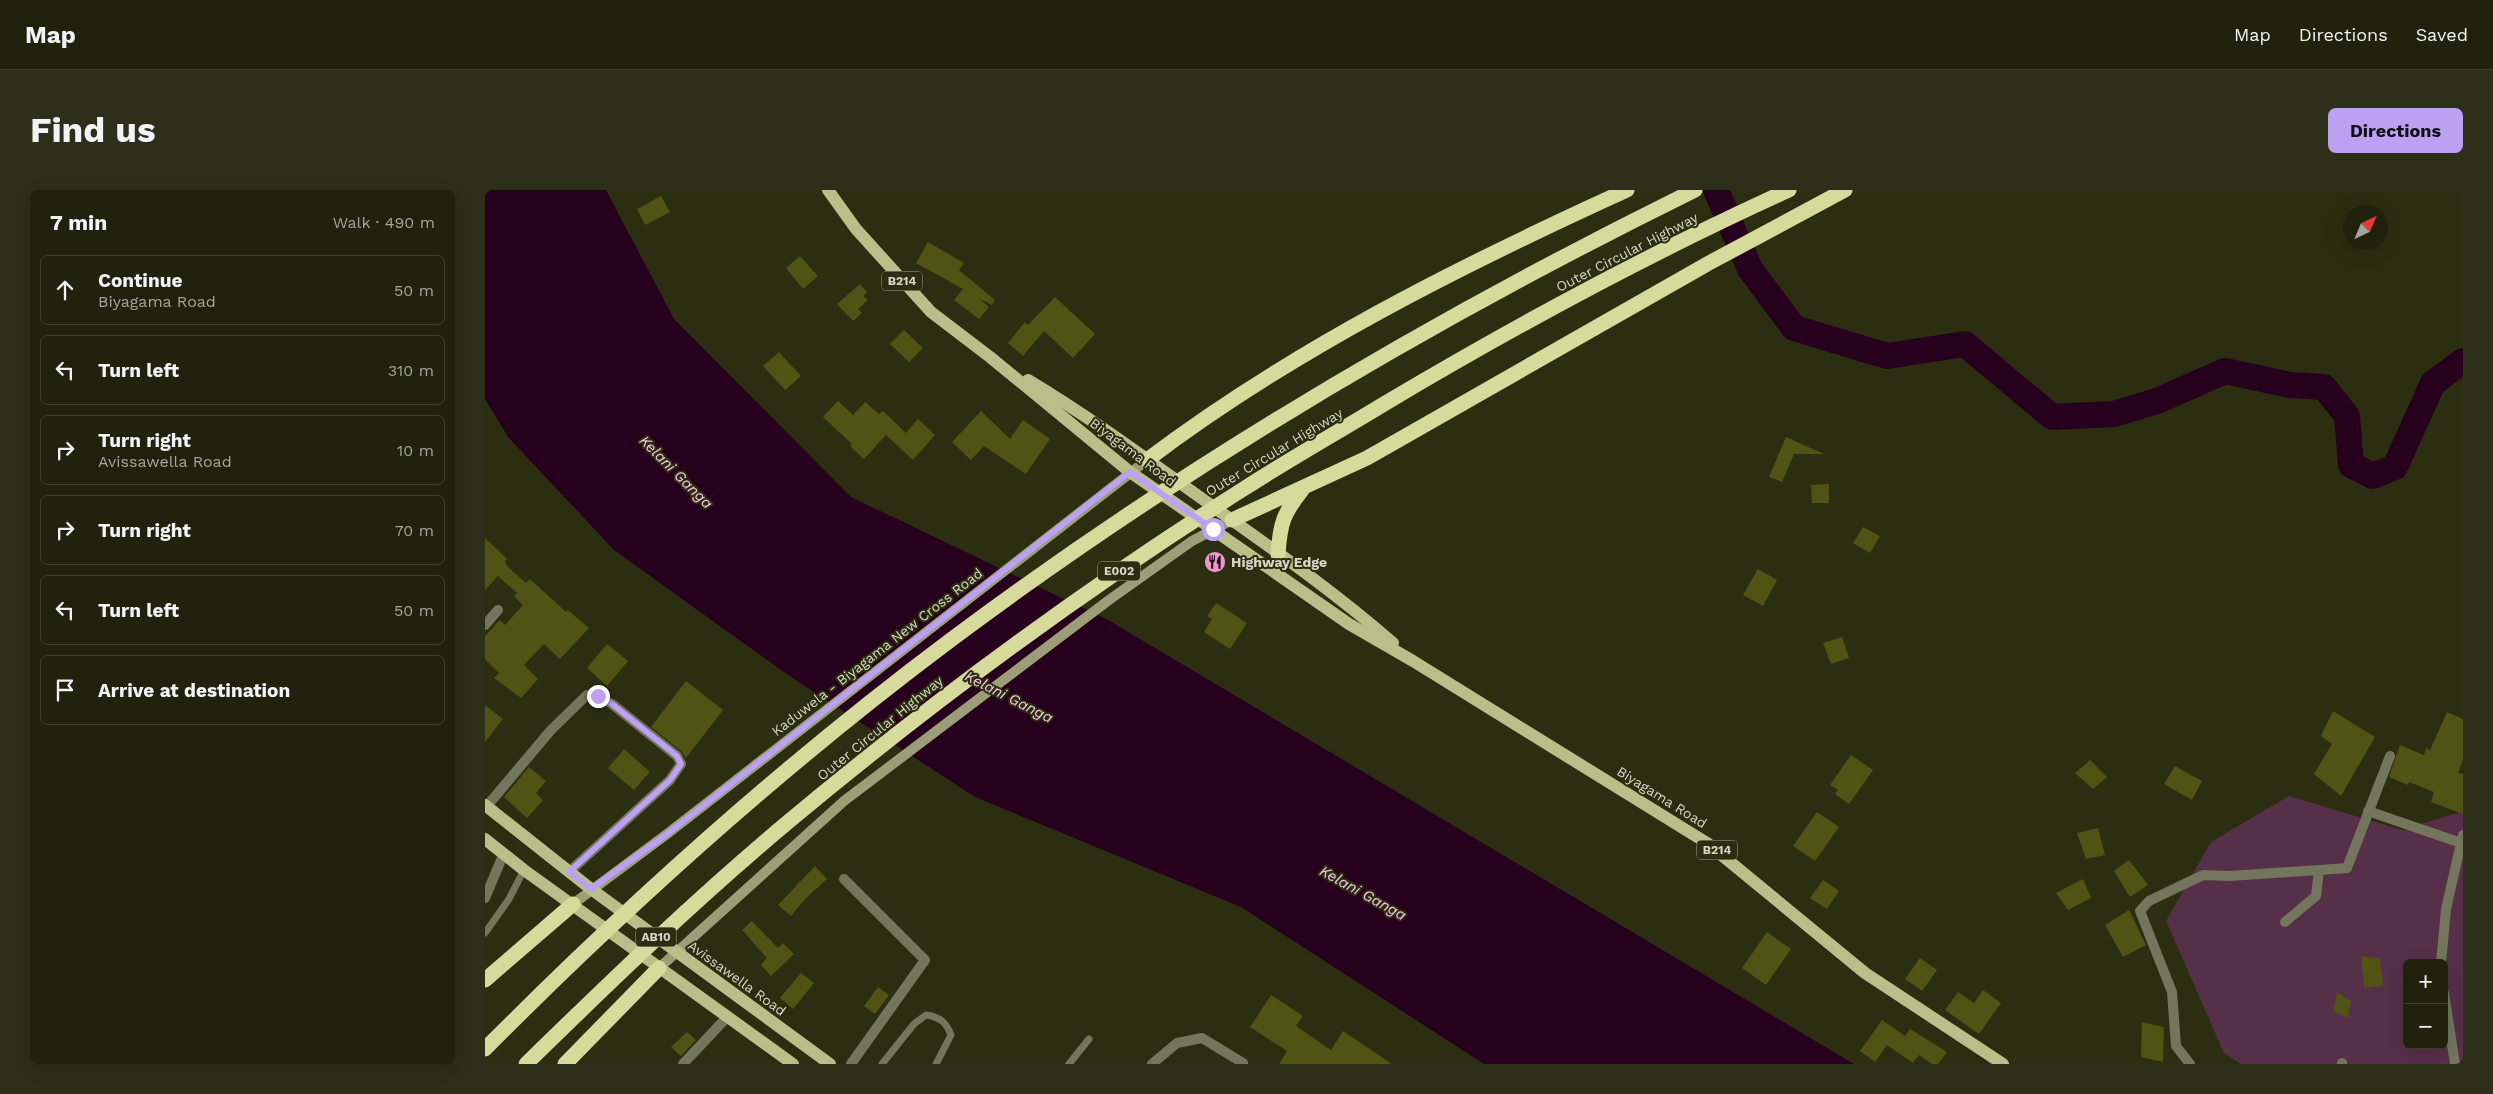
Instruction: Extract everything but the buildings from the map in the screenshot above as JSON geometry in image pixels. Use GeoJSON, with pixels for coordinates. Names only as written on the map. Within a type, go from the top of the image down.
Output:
{"type":"FeatureCollection","features":[{"type":"Feature","properties":{"kind":"highway"},"geometry":{"type":"LineString","coordinates":[[1147,460],[1181,434],[1252,388],[1357,325],[1449,274],[1627,190]]}},
{"type":"Feature","properties":{"kind":"highway","name":"Outer Circular Highway"},"geometry":{"type":"LineString","coordinates":[[485,1049],[645,896],[757,795],[945,644],[1067,556],[1265,428],[1439,325],[1598,237],[1695,190]]}},
{"type":"Feature","properties":{"kind":"highway","name":"Outer Circular Highway"},"geometry":{"type":"LineString","coordinates":[[526,1064],[661,936],[788,823],[979,670],[1093,589],[1247,486],[1469,354],[1623,271],[1789,190]]}},
{"type":"Feature","properties":{"kind":"highway"},"geometry":{"type":"LineString","coordinates":[[1232,520],[1303,489],[1427,426],[1709,263],[1845,190]]}},
{"type":"Feature","properties":{"kind":"highway"},"geometry":{"type":"LineString","coordinates":[[1278,554],[1280,526],[1291,504],[1303,489]]}},
{"type":"Feature","properties":{"kind":"highway"},"geometry":{"type":"LineString","coordinates":[[485,980],[573,904]]}},
{"type":"Feature","properties":{"kind":"highway"},"geometry":{"type":"LineString","coordinates":[[565,1064],[659,968]]}},
{"type":"Feature","properties":{"kind":"main road","name":"Biyagama Road"},"geometry":{"type":"LineString","coordinates":[[828,190],[856,229],[931,312],[990,357],[1130,472],[1349,624],[1413,661],[1707,843],[1865,973],[2003,1064]]}},
{"type":"Feature","properties":{"kind":"main road","name":"Biyagama Road"},"geometry":{"type":"LineString","coordinates":[[990,357],[1075,409],[1232,520],[1356,610],[1413,661]]}},
{"type":"Feature","properties":{"kind":"main road","name":"Avissawella Road"},"geometry":{"type":"LineString","coordinates":[[486,805],[591,889],[830,1064]]}},
{"type":"Feature","properties":{"kind":"main road","name":"AB10"},"geometry":{"type":"LineString","coordinates":[[485,839],[524,870],[793,1064]]}},
{"type":"Feature","properties":{"kind":"street","name":"Kaduwela - Biyagama New Cross Road"},"geometry":{"type":"LineString","coordinates":[[573,904],[667,834],[781,743],[1147,460]]}},
{"type":"Feature","properties":{"kind":"street"},"geometry":{"type":"LineString","coordinates":[[659,968],[675,951],[844,801],[1109,600],[1192,541],[1232,520]]}},
{"type":"Feature","properties":{"kind":"street"},"geometry":{"type":"LineString","coordinates":[[485,625],[498,610]]}},
{"type":"Feature","properties":{"kind":"street"},"geometry":{"type":"LineString","coordinates":[[486,805],[551,730],[587,695],[598,696],[619,710],[677,756],[681,764],[670,780],[569,872]]}},
{"type":"Feature","properties":{"kind":"street"},"geometry":{"type":"LineString","coordinates":[[2190,1064],[2176,1046],[2172,992],[2140,911],[2149,901],[2203,875],[2230,876],[2347,868],[2390,756]]}},
{"type":"Feature","properties":{"kind":"street"},"geometry":{"type":"LineString","coordinates":[[2368,812],[2462,839],[2446,909],[2441,959]]}},
{"type":"Feature","properties":{"kind":"street"},"geometry":{"type":"LineString","coordinates":[[485,898],[504,853]]}},
{"type":"Feature","properties":{"kind":"street"},"geometry":{"type":"LineString","coordinates":[[2285,922],[2316,896],[2319,870]]}},
{"type":"Feature","properties":{"kind":"street"},"geometry":{"type":"LineString","coordinates":[[844,879],[925,960],[851,1064]]}},
{"type":"Feature","properties":{"kind":"street"},"geometry":{"type":"LineString","coordinates":[[2446,1004],[2455,1064]]}},
{"type":"Feature","properties":{"kind":"street"},"geometry":{"type":"LineString","coordinates":[[683,1064],[728,1016]]}},
{"type":"Feature","properties":{"kind":"street"},"geometry":{"type":"LineString","coordinates":[[1152,1064],[1177,1043],[1202,1038],[1243,1063]]}},
{"type":"Feature","properties":{"kind":"lane"},"geometry":{"type":"LineString","coordinates":[[485,933],[509,899],[524,870]]}},
{"type":"Feature","properties":{"kind":"lane"},"geometry":{"type":"LineString","coordinates":[[882,1064],[914,1024],[926,1015],[939,1017],[948,1026],[951,1036],[936,1064]]}},
{"type":"Feature","properties":{"kind":"lane"},"geometry":{"type":"LineString","coordinates":[[1069,1064],[1089,1039]]}},
{"type":"Feature","properties":{"kind":"shaded area"},"geometry":{"type":"Polygon","coordinates":[[[2289,796],[2402,830],[2463,811],[2463,1064],[2241,1064],[2224,1053],[2166,921],[2211,842],[2289,796]]]}},
{"type":"Feature","properties":{"kind":"water","name":"Kelani Ganga"},"geometry":{"type":"Polygon","coordinates":[[[485,190],[606,190],[674,319],[851,497],[1108,620],[1854,1064],[1484,1064],[1241,907],[975,797],[788,675],[614,550],[508,437],[485,399],[485,190]]]}},
{"type":"Feature","properties":{"kind":"waterway"},"geometry":{"type":"LineString","coordinates":[[1716,190],[1750,269],[1794,328],[1887,356],[1965,344],[2052,417],[2114,414],[2157,401],[2225,371],[2290,385],[2324,387],[2347,416],[2351,465],[2373,476],[2395,467],[2433,383],[2463,361]]}},
{"type":"Feature","properties":{"kind":"place","name":"Highway Edge"},"geometry":{"type":"Point","coordinates":[1215,562]}},
{"type":"Feature","properties":{"kind":"route"},"geometry":{"type":"LineString","coordinates":[[598,696],[612,704],[677,756],[681,764],[670,780],[569,872],[591,889],[667,834],[1130,472],[1213,529]]}}]}
